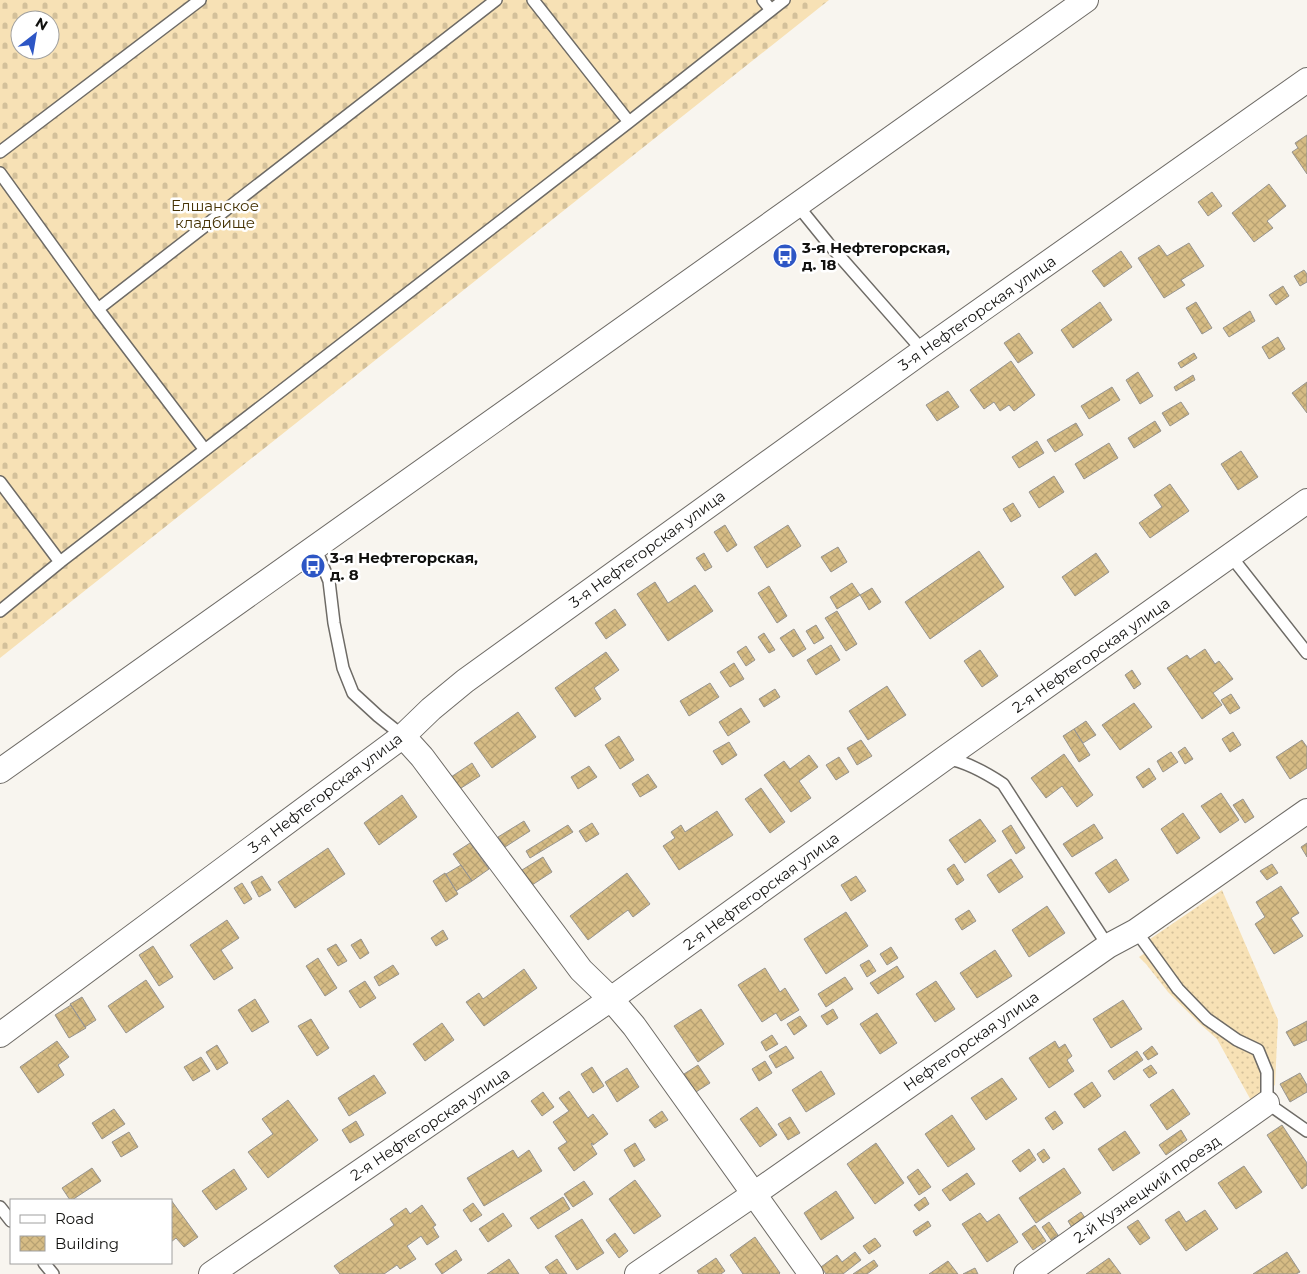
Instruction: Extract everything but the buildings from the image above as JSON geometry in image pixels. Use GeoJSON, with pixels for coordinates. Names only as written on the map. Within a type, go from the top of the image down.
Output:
{"type":"FeatureCollection","features":[{"type":"Feature","properties":{"kind":"street"},"geometry":{"type":"LineString","coordinates":[[0,771],[1086,0]]}},
{"type":"Feature","properties":{"kind":"street","name":"3-я Нефтегорская улица"},"geometry":{"type":"LineString","coordinates":[[0,1035],[403,736],[465,680],[923,351],[1307,80]]}},
{"type":"Feature","properties":{"kind":"street","name":"2-я Нефтегорская улица"},"geometry":{"type":"LineString","coordinates":[[211,1274],[611,999],[945,758],[1307,501]]}},
{"type":"Feature","properties":{"kind":"street"},"geometry":{"type":"LineString","coordinates":[[403,736],[422,757],[581,970],[611,999],[634,1026],[811,1274]]}},
{"type":"Feature","properties":{"kind":"street","name":"Нефтегорская улица"},"geometry":{"type":"LineString","coordinates":[[637,1274],[1108,946],[1136,931],[1307,811]]}},
{"type":"Feature","properties":{"kind":"street","name":"2-й Кузнецкий проезд"},"geometry":{"type":"LineString","coordinates":[[1026,1274],[1267,1103]]}},
{"type":"Feature","properties":{"kind":"lane"},"geometry":{"type":"LineString","coordinates":[[0,152],[200,0]]}},
{"type":"Feature","properties":{"kind":"lane"},"geometry":{"type":"LineString","coordinates":[[98,309],[496,0]]}},
{"type":"Feature","properties":{"kind":"lane"},"geometry":{"type":"LineString","coordinates":[[533,0],[629,122]]}},
{"type":"Feature","properties":{"kind":"lane"},"geometry":{"type":"LineString","coordinates":[[763,0],[771,10]]}},
{"type":"Feature","properties":{"kind":"lane"},"geometry":{"type":"LineString","coordinates":[[0,611],[60,562],[784,0]]}},
{"type":"Feature","properties":{"kind":"lane"},"geometry":{"type":"LineString","coordinates":[[0,173],[98,309],[205,450]]}},
{"type":"Feature","properties":{"kind":"lane"},"geometry":{"type":"LineString","coordinates":[[798,206],[923,351]]}},
{"type":"Feature","properties":{"kind":"lane"},"geometry":{"type":"LineString","coordinates":[[0,482],[60,562]]}},
{"type":"Feature","properties":{"kind":"lane"},"geometry":{"type":"LineString","coordinates":[[315,547],[329,582],[334,623],[343,668],[353,693],[403,736]]}},
{"type":"Feature","properties":{"kind":"lane"},"geometry":{"type":"LineString","coordinates":[[1230,555],[1307,653]]}},
{"type":"Feature","properties":{"kind":"lane"},"geometry":{"type":"LineString","coordinates":[[945,758],[959,761],[986,773],[1003,784],[1108,946]]}},
{"type":"Feature","properties":{"kind":"lane"},"geometry":{"type":"LineString","coordinates":[[1136,931],[1178,989],[1207,1020],[1237,1040],[1258,1050],[1267,1072],[1267,1103],[1307,1131]]}},
{"type":"Feature","properties":{"kind":"lane"},"geometry":{"type":"LineString","coordinates":[[0,1207],[10,1221]]}},
{"type":"Feature","properties":{"kind":"lane"},"geometry":{"type":"LineString","coordinates":[[45,1264],[53,1274]]}},
{"type":"Feature","properties":{"kind":"green space","name":"Елшанское кладбище"},"geometry":{"type":"Polygon","coordinates":[[[0,0],[829,0],[0,658],[0,0]]]}},
{"type":"Feature","properties":{"kind":"green space"},"geometry":{"type":"Polygon","coordinates":[[[1222,890],[1278,1020],[1275,1085],[1253,1104],[1217,1039],[1168,992],[1139,957],[1145,953],[1143,946],[1150,939],[1222,890]]]}},
{"type":"Feature","properties":{"kind":"place","name":"3-я Нефтегорская, д. 18"},"geometry":{"type":"Point","coordinates":[785,256]}},
{"type":"Feature","properties":{"kind":"place","name":"3-я Нефтегорская, д. 8"},"geometry":{"type":"Point","coordinates":[313,566]}}]}
